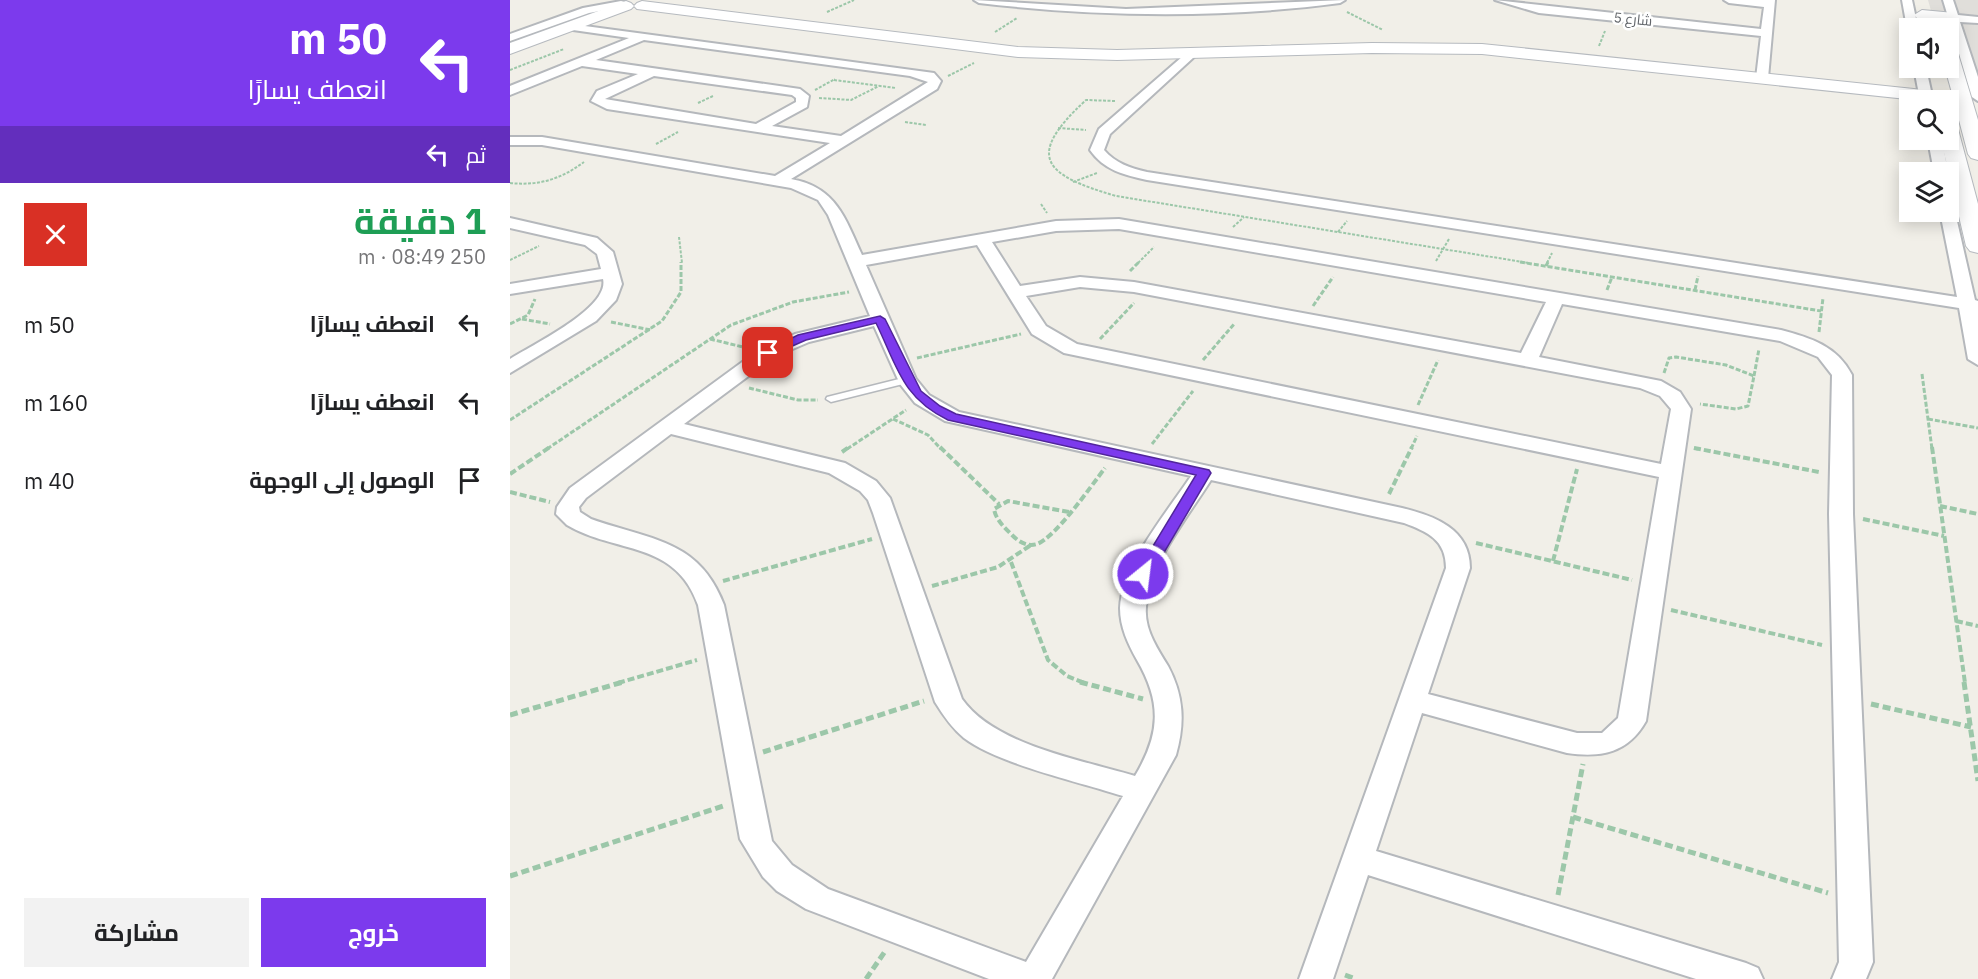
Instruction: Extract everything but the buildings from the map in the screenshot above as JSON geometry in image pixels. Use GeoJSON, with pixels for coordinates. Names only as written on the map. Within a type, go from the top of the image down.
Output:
{"type":"FeatureCollection","features":[{"type":"Feature","properties":{"kind":"street"},"geometry":{"type":"LineString","coordinates":[[601,0],[810,20],[983,42],[1074,48],[1175,49],[1404,41],[1539,46],[1899,91]]}},
{"type":"Feature","properties":{"kind":"street"},"geometry":{"type":"LineString","coordinates":[[979,0],[1058,9],[1126,12],[1288,7],[1340,0]]}},
{"type":"Feature","properties":{"kind":"street","name":"شارع 5"},"geometry":{"type":"LineString","coordinates":[[1500,0],[1539,10],[1767,33]]}},
{"type":"Feature","properties":{"kind":"street"},"geometry":{"type":"LineString","coordinates":[[1729,0],[1770,2],[1762,74]]}},
{"type":"Feature","properties":{"kind":"street"},"geometry":{"type":"LineString","coordinates":[[1907,0],[1911,18]]}},
{"type":"Feature","properties":{"kind":"street"},"geometry":{"type":"LineString","coordinates":[[1935,0],[1944,18]]}},
{"type":"Feature","properties":{"kind":"street"},"geometry":{"type":"LineString","coordinates":[[1946,18],[1948,0]]}},
{"type":"Feature","properties":{"kind":"street"},"geometry":{"type":"LineString","coordinates":[[510,49],[635,3]]}},
{"type":"Feature","properties":{"kind":"street"},"geometry":{"type":"LineString","coordinates":[[510,38],[587,10],[635,3],[996,50],[1084,55],[1372,48],[1482,49],[1762,74]]}},
{"type":"Feature","properties":{"kind":"street"},"geometry":{"type":"LineString","coordinates":[[1959,21],[1978,20]]}},
{"type":"Feature","properties":{"kind":"street"},"geometry":{"type":"LineString","coordinates":[[570,27],[861,65],[910,72],[933,78],[933,86],[924,92],[777,181]]}},
{"type":"Feature","properties":{"kind":"street"},"geometry":{"type":"LineString","coordinates":[[510,91],[645,36]]}},
{"type":"Feature","properties":{"kind":"street"},"geometry":{"type":"LineString","coordinates":[[1190,54],[1104,132],[1097,150],[1102,158],[1114,166],[1147,176],[1972,306]]}},
{"type":"Feature","properties":{"kind":"street"},"geometry":{"type":"LineString","coordinates":[[582,62],[738,84],[803,96],[802,104],[758,128]]}},
{"type":"Feature","properties":{"kind":"street"},"geometry":{"type":"LineString","coordinates":[[1959,67],[1978,154]]}},
{"type":"Feature","properties":{"kind":"street"},"geometry":{"type":"LineString","coordinates":[[652,72],[602,94],[598,101],[607,105],[843,141]]}},
{"type":"Feature","properties":{"kind":"street"},"geometry":{"type":"LineString","coordinates":[[1959,75],[1967,96]]}},
{"type":"Feature","properties":{"kind":"street"},"geometry":{"type":"LineString","coordinates":[[510,141],[542,141],[795,184],[823,197],[836,215],[858,261],[903,371],[922,399],[952,417],[1381,511],[1422,521],[1450,537],[1457,547],[1458,568],[1316,979]]}},
{"type":"Feature","properties":{"kind":"street"},"geometry":{"type":"LineString","coordinates":[[1953,150],[1978,246]]}},
{"type":"Feature","properties":{"kind":"street"},"geometry":{"type":"LineString","coordinates":[[1951,222],[1972,306],[1978,359]]}},
{"type":"Feature","properties":{"kind":"street"},"geometry":{"type":"LineString","coordinates":[[510,223],[591,241],[605,252],[611,272],[611,291],[590,317],[510,367]]}},
{"type":"Feature","properties":{"kind":"street"},"geometry":{"type":"LineString","coordinates":[[858,261],[1077,224],[1119,224],[1762,333],[1799,341],[1817,348],[1839,366],[1842,375],[1841,514],[1857,962],[1849,979]]}},
{"type":"Feature","properties":{"kind":"street"},"geometry":{"type":"LineString","coordinates":[[982,240],[1039,330],[1058,343],[1087,352],[1671,473]]}},
{"type":"Feature","properties":{"kind":"street"},"geometry":{"type":"LineString","coordinates":[[510,289],[611,272]]}},
{"type":"Feature","properties":{"kind":"street"},"geometry":{"type":"LineString","coordinates":[[1015,292],[1071,283],[1116,284],[1445,345],[1659,388],[1678,401],[1681,409],[1676,444],[1632,721],[1624,735],[1608,743],[1587,745],[1412,700]]}},
{"type":"Feature","properties":{"kind":"street"},"geometry":{"type":"LineString","coordinates":[[1527,361],[1556,299]]}},
{"type":"Feature","properties":{"kind":"street"},"geometry":{"type":"LineString","coordinates":[[880,319],[802,338],[768,353],[665,426],[578,493],[568,507],[568,514],[573,520],[663,548],[677,556],[705,586],[711,604],[755,839],[768,864],[789,884],[817,899],[1032,979],[1162,755],[1169,731],[1169,706],[1164,686],[1136,636],[1133,604],[1150,561],[1204,473]]}},
{"type":"Feature","properties":{"kind":"street"},"geometry":{"type":"LineString","coordinates":[[665,426],[824,464],[854,476],[868,486],[879,498],[946,694],[958,717],[988,740],[1142,790]]}},
{"type":"Feature","properties":{"kind":"street"},"geometry":{"type":"LineString","coordinates":[[1358,859],[1746,979]]}},
{"type":"Feature","properties":{"kind":"lane"},"geometry":{"type":"LineString","coordinates":[[831,399],[903,371]]}},
{"type":"Feature","properties":{"kind":"path"},"geometry":{"type":"LineString","coordinates":[[810,20],[854,0]]}},
{"type":"Feature","properties":{"kind":"path"},"geometry":{"type":"LineString","coordinates":[[1327,3],[1404,41]]}},
{"type":"Feature","properties":{"kind":"path"},"geometry":{"type":"LineString","coordinates":[[510,70],[564,49]]}},
{"type":"Feature","properties":{"kind":"path"},"geometry":{"type":"LineString","coordinates":[[933,78],[961,71],[996,50]]}},
{"type":"Feature","properties":{"kind":"path"},"geometry":{"type":"LineString","coordinates":[[803,96],[861,65]]}},
{"type":"Feature","properties":{"kind":"path"},"geometry":{"type":"LineString","coordinates":[[834,80],[924,92]]}},
{"type":"Feature","properties":{"kind":"path"},"geometry":{"type":"LineString","coordinates":[[674,115],[738,84]]}},
{"type":"Feature","properties":{"kind":"path"},"geometry":{"type":"LineString","coordinates":[[803,96],[847,101],[879,86]]}},
{"type":"Feature","properties":{"kind":"path"},"geometry":{"type":"LineString","coordinates":[[631,156],[703,119]]}},
{"type":"Feature","properties":{"kind":"path"},"geometry":{"type":"LineString","coordinates":[[1057,128],[1104,132]]}},
{"type":"Feature","properties":{"kind":"path"},"geometry":{"type":"LineString","coordinates":[[510,183],[529,186],[560,179],[600,151]]}},
{"type":"Feature","properties":{"kind":"path"},"geometry":{"type":"LineString","coordinates":[[1072,183],[1114,166]]}},
{"type":"Feature","properties":{"kind":"path"},"geometry":{"type":"LineString","coordinates":[[1425,276],[1457,225]]}},
{"type":"Feature","properties":{"kind":"path"},"geometry":{"type":"LineString","coordinates":[[1116,284],[1169,231]]}},
{"type":"Feature","properties":{"kind":"path"},"geometry":{"type":"LineString","coordinates":[[510,420],[651,330],[668,314],[681,292],[683,277],[679,237]]}},
{"type":"Feature","properties":{"kind":"path"},"geometry":{"type":"LineString","coordinates":[[1304,319],[1344,262]]}},
{"type":"Feature","properties":{"kind":"path"},"geometry":{"type":"LineString","coordinates":[[1817,348],[1824,282]]}},
{"type":"Feature","properties":{"kind":"path"},"geometry":{"type":"LineString","coordinates":[[510,324],[532,311],[537,286]]}},
{"type":"Feature","properties":{"kind":"path"},"geometry":{"type":"LineString","coordinates":[[510,474],[731,325],[771,309],[868,288]]}},
{"type":"Feature","properties":{"kind":"path"},"geometry":{"type":"LineString","coordinates":[[1087,352],[1147,290]]}},
{"type":"Feature","properties":{"kind":"path"},"geometry":{"type":"LineString","coordinates":[[1140,459],[1247,308]]}},
{"type":"Feature","properties":{"kind":"path"},"geometry":{"type":"LineString","coordinates":[[590,317],[651,330]]}},
{"type":"Feature","properties":{"kind":"path"},"geometry":{"type":"LineString","coordinates":[[903,371],[1039,330]]}},
{"type":"Feature","properties":{"kind":"path"},"geometry":{"type":"LineString","coordinates":[[1678,401],[1743,408],[1748,406],[1762,333]]}},
{"type":"Feature","properties":{"kind":"path"},"geometry":{"type":"LineString","coordinates":[[709,339],[768,353]]}},
{"type":"Feature","properties":{"kind":"path"},"geometry":{"type":"LineString","coordinates":[[1381,511],[1445,345]]}},
{"type":"Feature","properties":{"kind":"path"},"geometry":{"type":"LineString","coordinates":[[1659,388],[1669,358],[1674,356],[1744,369],[1754,376]]}},
{"type":"Feature","properties":{"kind":"path"},"geometry":{"type":"LineString","coordinates":[[1922,374],[1978,781]]}},
{"type":"Feature","properties":{"kind":"path"},"geometry":{"type":"LineString","coordinates":[[725,383],[798,400],[831,399]]}},
{"type":"Feature","properties":{"kind":"path"},"geometry":{"type":"LineString","coordinates":[[824,464],[922,399]]}},
{"type":"Feature","properties":{"kind":"path"},"geometry":{"type":"LineString","coordinates":[[893,419],[928,435],[961,470],[999,504]]}},
{"type":"Feature","properties":{"kind":"path"},"geometry":{"type":"LineString","coordinates":[[1928,419],[1978,428]]}},
{"type":"Feature","properties":{"kind":"path"},"geometry":{"type":"LineString","coordinates":[[1676,444],[1841,476]]}},
{"type":"Feature","properties":{"kind":"path"},"geometry":{"type":"LineString","coordinates":[[911,592],[1011,562],[1031,545],[1040,543],[1116,454]]}},
{"type":"Feature","properties":{"kind":"path"},"geometry":{"type":"LineString","coordinates":[[1553,561],[1581,454]]}},
{"type":"Feature","properties":{"kind":"path"},"geometry":{"type":"LineString","coordinates":[[510,492],[568,507]]}},
{"type":"Feature","properties":{"kind":"path"},"geometry":{"type":"LineString","coordinates":[[1031,545],[1016,539],[997,519],[994,509],[999,504],[1017,502],[1068,512]]}},
{"type":"Feature","properties":{"kind":"path"},"geometry":{"type":"LineString","coordinates":[[1940,506],[1978,514]]}},
{"type":"Feature","properties":{"kind":"path"},"geometry":{"type":"LineString","coordinates":[[1841,514],[1944,536]]}},
{"type":"Feature","properties":{"kind":"path"},"geometry":{"type":"LineString","coordinates":[[705,586],[892,534]]}},
{"type":"Feature","properties":{"kind":"path"},"geometry":{"type":"LineString","coordinates":[[1450,537],[1553,561],[1652,595],[1845,650]]}},
{"type":"Feature","properties":{"kind":"path"},"geometry":{"type":"LineString","coordinates":[[1011,562],[1048,660],[1053,667],[1072,678],[1169,706]]}},
{"type":"Feature","properties":{"kind":"path"},"geometry":{"type":"LineString","coordinates":[[1956,621],[1978,626]]}},
{"type":"Feature","properties":{"kind":"path"},"geometry":{"type":"LineString","coordinates":[[510,715],[720,653]]}},
{"type":"Feature","properties":{"kind":"path"},"geometry":{"type":"LineString","coordinates":[[739,759],[946,694]]}},
{"type":"Feature","properties":{"kind":"path"},"geometry":{"type":"LineString","coordinates":[[1847,699],[1971,727]]}},
{"type":"Feature","properties":{"kind":"path"},"geometry":{"type":"LineString","coordinates":[[1553,919],[1587,745]]}},
{"type":"Feature","properties":{"kind":"path"},"geometry":{"type":"LineString","coordinates":[[510,876],[746,799]]}},
{"type":"Feature","properties":{"kind":"path"},"geometry":{"type":"LineString","coordinates":[[1573,817],[1854,901]]}},
{"type":"Feature","properties":{"kind":"path"},"geometry":{"type":"LineString","coordinates":[[866,979],[900,930]]}},
{"type":"Feature","properties":{"kind":"shaded area"},"geometry":{"type":"Polygon","coordinates":[[[1928,0],[1978,0],[1978,88],[1950,85],[1948,78],[1959,78],[1959,18],[1933,18],[1928,0]]]}},
{"type":"Feature","properties":{"kind":"route"},"geometry":{"type":"LineString","coordinates":[[768,353],[824,331],[880,319],[908,380],[916,393],[935,409],[972,423],[1204,473],[1143,574]]}}]}
